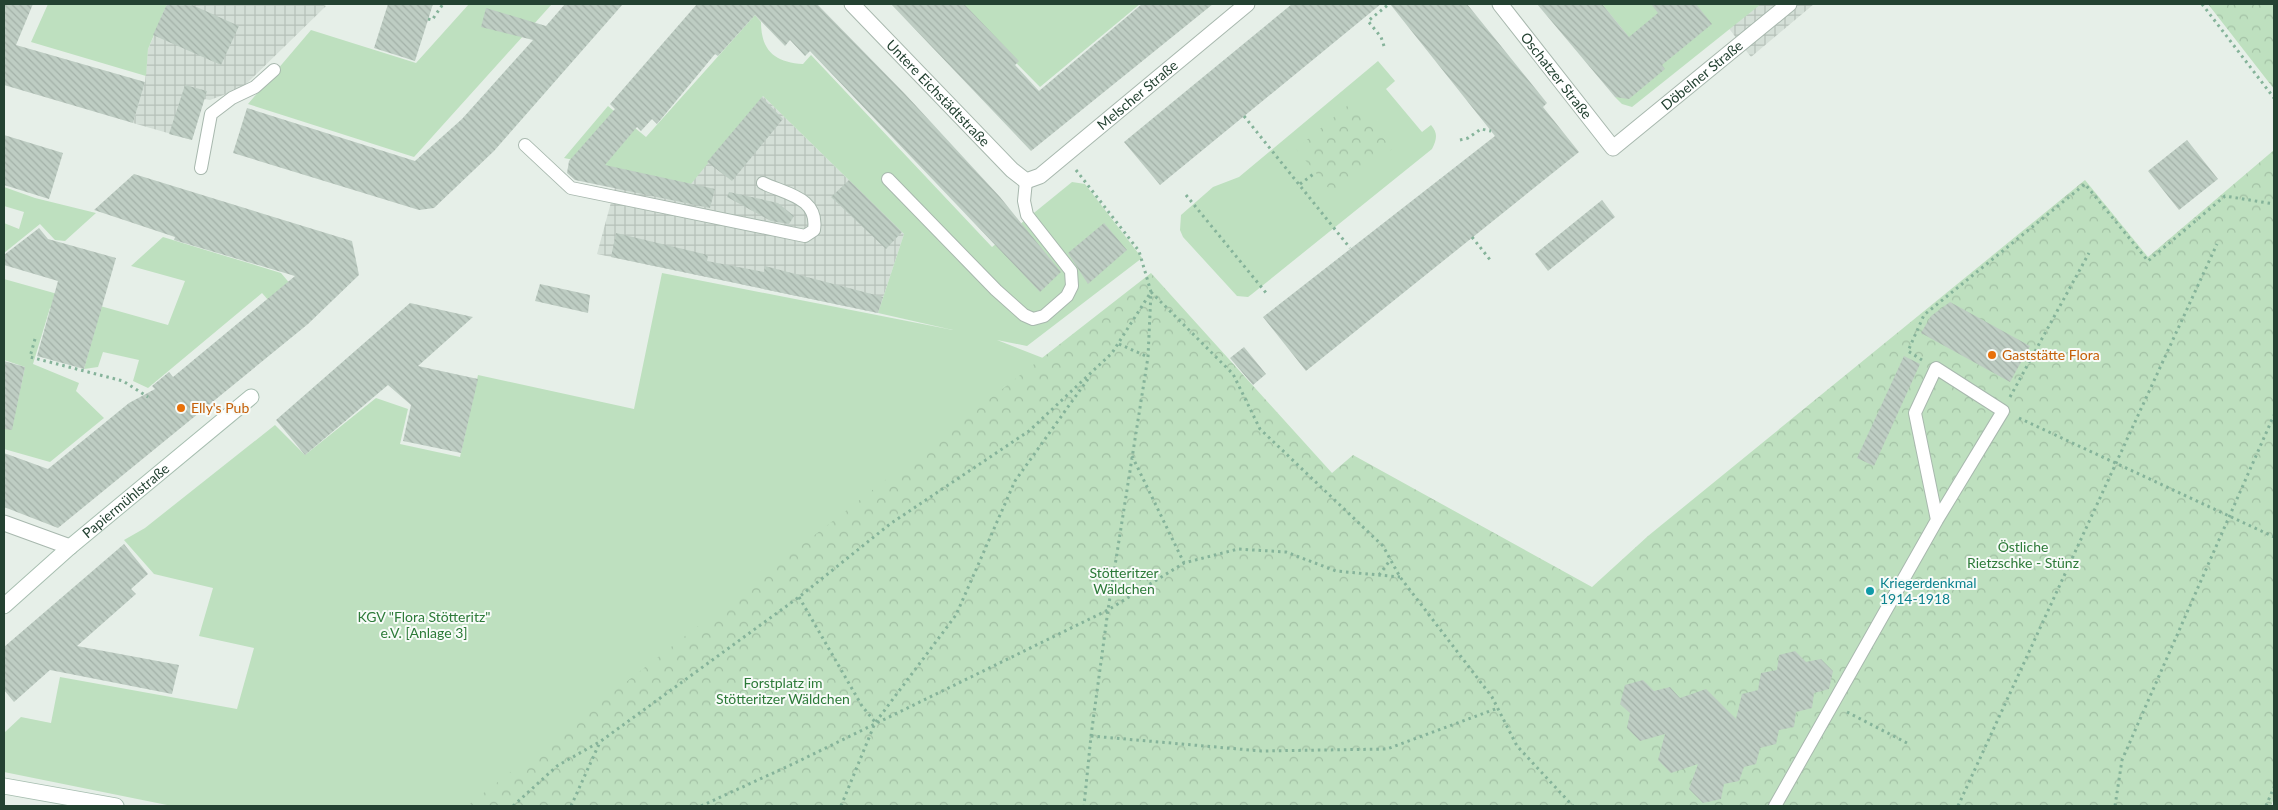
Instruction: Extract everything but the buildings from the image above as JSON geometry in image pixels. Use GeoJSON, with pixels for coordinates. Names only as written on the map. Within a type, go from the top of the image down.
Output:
{"type":"FeatureCollection","features":[{"type":"Feature","properties":{"kind":"street","name":"Untere Eichstädtstraße"},"geometry":{"type":"LineString","coordinates":[[852,4],[1012,170],[1026,181]]}},
{"type":"Feature","properties":{"kind":"street","name":"Melscher Straße"},"geometry":{"type":"LineString","coordinates":[[1026,181],[1040,176],[1064,154],[1247,4]]}},
{"type":"Feature","properties":{"kind":"street","name":"Oschatzer Straße"},"geometry":{"type":"LineString","coordinates":[[1500,4],[1613,148]]}},
{"type":"Feature","properties":{"kind":"street","name":"Döbelner Straße"},"geometry":{"type":"LineString","coordinates":[[1613,148],[1789,4]]}},
{"type":"Feature","properties":{"kind":"street","name":"Papiermühlstraße"},"geometry":{"type":"LineString","coordinates":[[4,606],[70,547],[251,397]]}},
{"type":"Feature","properties":{"kind":"street"},"geometry":{"type":"LineString","coordinates":[[4,523],[70,547]]}},
{"type":"Feature","properties":{"kind":"street"},"geometry":{"type":"LineString","coordinates":[[4,786],[116,806]]}},
{"type":"Feature","properties":{"kind":"lane"},"geometry":{"type":"LineString","coordinates":[[201,168],[211,114],[232,98],[255,87],[274,70]]}},
{"type":"Feature","properties":{"kind":"lane"},"geometry":{"type":"LineString","coordinates":[[525,145],[571,188],[805,236],[814,230],[814,216],[804,202],[797,196],[763,184]]}},
{"type":"Feature","properties":{"kind":"lane"},"geometry":{"type":"LineString","coordinates":[[888,180],[996,290],[1024,315],[1033,319],[1044,316],[1067,296],[1072,286],[1071,271],[1027,215],[1024,201],[1026,181]]}},
{"type":"Feature","properties":{"kind":"lane"},"geometry":{"type":"LineString","coordinates":[[1775,806],[2003,410],[1936,368],[1915,414],[1938,520]]}},
{"type":"Feature","properties":{"kind":"path"},"geometry":{"type":"LineString","coordinates":[[428,19],[432,20],[443,4]]}},
{"type":"Feature","properties":{"kind":"path"},"geometry":{"type":"LineString","coordinates":[[1384,46],[1381,37],[1368,21],[1389,4]]}},
{"type":"Feature","properties":{"kind":"path"},"geometry":{"type":"LineString","coordinates":[[2202,4],[2274,98]]}},
{"type":"Feature","properties":{"kind":"path"},"geometry":{"type":"LineString","coordinates":[[1244,116],[1350,248]]}},
{"type":"Feature","properties":{"kind":"path"},"geometry":{"type":"LineString","coordinates":[[1460,140],[1468,138],[1481,129],[1491,131]]}},
{"type":"Feature","properties":{"kind":"path"},"geometry":{"type":"LineString","coordinates":[[1064,154],[1139,251],[1151,292],[1148,357],[1108,610],[1091,736],[1084,806]]}},
{"type":"Feature","properties":{"kind":"path"},"geometry":{"type":"LineString","coordinates":[[1300,184],[1315,173]]}},
{"type":"Feature","properties":{"kind":"path"},"geometry":{"type":"LineString","coordinates":[[1908,351],[1924,315],[2085,184],[2148,261],[2225,196],[2274,204]]}},
{"type":"Feature","properties":{"kind":"path"},"geometry":{"type":"LineString","coordinates":[[1186,195],[1267,294]]}},
{"type":"Feature","properties":{"kind":"path"},"geometry":{"type":"LineString","coordinates":[[1472,237],[1491,261]]}},
{"type":"Feature","properties":{"kind":"path"},"geometry":{"type":"LineString","coordinates":[[1958,806],[2217,244]]}},
{"type":"Feature","properties":{"kind":"path"},"geometry":{"type":"LineString","coordinates":[[2089,253],[2003,410],[2274,537]]}},
{"type":"Feature","properties":{"kind":"path"},"geometry":{"type":"LineString","coordinates":[[513,806],[557,766],[601,741],[800,597],[890,524],[1029,431],[1092,373],[1119,344],[1151,292]]}},
{"type":"Feature","properties":{"kind":"path"},"geometry":{"type":"LineString","coordinates":[[1151,292],[1233,374],[1260,429],[1383,546],[1400,577],[1459,653],[1498,708],[1517,746],[1573,806]]}},
{"type":"Feature","properties":{"kind":"path"},"geometry":{"type":"LineString","coordinates":[[35,339],[30,357],[123,381],[148,397]]}},
{"type":"Feature","properties":{"kind":"path"},"geometry":{"type":"LineString","coordinates":[[1119,344],[1148,357]]}},
{"type":"Feature","properties":{"kind":"path"},"geometry":{"type":"LineString","coordinates":[[841,806],[876,723],[956,615],[1015,481],[1092,373]]}},
{"type":"Feature","properties":{"kind":"path"},"geometry":{"type":"LineString","coordinates":[[2116,806],[2122,760],[2274,415]]}},
{"type":"Feature","properties":{"kind":"path"},"geometry":{"type":"LineString","coordinates":[[1132,456],[1184,564]]}},
{"type":"Feature","properties":{"kind":"path"},"geometry":{"type":"LineString","coordinates":[[701,806],[795,763],[1108,610],[1184,564],[1238,549],[1286,552],[1336,571],[1400,577]]}},
{"type":"Feature","properties":{"kind":"path"},"geometry":{"type":"LineString","coordinates":[[1378,575],[1391,559]]}},
{"type":"Feature","properties":{"kind":"path"},"geometry":{"type":"LineString","coordinates":[[800,597],[862,706],[876,723]]}},
{"type":"Feature","properties":{"kind":"path"},"geometry":{"type":"LineString","coordinates":[[1833,704],[1907,744]]}},
{"type":"Feature","properties":{"kind":"path"},"geometry":{"type":"LineString","coordinates":[[1091,736],[1261,751],[1387,749],[1498,708]]}},
{"type":"Feature","properties":{"kind":"path"},"geometry":{"type":"LineString","coordinates":[[571,806],[601,741]]}},
{"type":"Feature","properties":{"kind":"path"},"geometry":{"type":"LineString","coordinates":[[2266,806],[2274,787]]}},
{"type":"Feature","properties":{"kind":"shaded area"},"geometry":{"type":"Polygon","coordinates":[[[168,4],[321,4],[326,6],[242,88],[210,100],[204,99],[192,140],[133,123],[145,82],[148,49],[168,4]]]}},
{"type":"Feature","properties":{"kind":"shaded area"},"geometry":{"type":"Polygon","coordinates":[[[1710,4],[1814,4],[1751,57],[1710,4]]]}},
{"type":"Feature","properties":{"kind":"shaded area"},"geometry":{"type":"Polygon","coordinates":[[[763,96],[904,234],[878,313],[597,254],[620,169],[763,96]]]}},
{"type":"Feature","properties":{"kind":"green space"},"geometry":{"type":"Polygon","coordinates":[[[48,4],[167,4],[148,49],[146,76],[31,42],[48,4]]]}},
{"type":"Feature","properties":{"kind":"green space"},"geometry":{"type":"Polygon","coordinates":[[[469,4],[552,4],[414,157],[248,104],[311,30],[416,63],[469,4]]]}},
{"type":"Feature","properties":{"kind":"green space"},"geometry":{"type":"Polygon","coordinates":[[[958,4],[1140,4],[1040,87],[958,4]]]}},
{"type":"Feature","properties":{"kind":"green space"},"geometry":{"type":"Polygon","coordinates":[[[1602,4],[1761,4],[1632,107],[1622,104],[1615,97],[1628,36],[1602,4]]]}},
{"type":"Feature","properties":{"kind":"green space"},"geometry":{"type":"Polygon","coordinates":[[[2208,4],[2274,4],[2274,89],[2208,4]]]}},
{"type":"Feature","properties":{"kind":"green space","name":"KGV \"Flora Stötteritz\" e.V. [Anlage 3]"},"geometry":{"type":"Polygon","coordinates":[[[755,15],[761,22],[764,41],[771,53],[785,61],[803,64],[811,55],[992,247],[1072,182],[1085,184],[1142,258],[1027,346],[997,340],[1048,360],[469,806],[172,806],[4,772],[4,733],[21,717],[51,723],[60,677],[237,709],[254,648],[199,636],[213,588],[154,574],[124,540],[145,528],[275,425],[305,455],[376,398],[408,409],[400,444],[460,457],[478,375],[634,409],[662,273],[953,330],[878,313],[904,234],[763,96],[691,184],[564,158],[608,106],[646,137],[755,15]]]}},
{"type":"Feature","properties":{"kind":"green space"},"geometry":{"type":"Polygon","coordinates":[[[1378,61],[1395,81],[1386,89],[1422,132],[1431,125],[1435,131],[1435,142],[1432,149],[1252,294],[1248,297],[1237,296],[1183,237],[1180,230],[1181,215],[1213,187],[1239,177],[1378,61]]]}},
{"type":"Feature","properties":{"kind":"green space"},"geometry":{"type":"Polygon","coordinates":[[[1353,101],[1392,149],[1335,196],[1296,149],[1353,101]]]}},
{"type":"Feature","properties":{"kind":"green space","name":"Östliche Rietzschke - Stünz"},"geometry":{"type":"Polygon","coordinates":[[[2274,150],[2274,798],[2271,806],[467,806],[1151,273],[1332,473],[1353,455],[1592,587],[1648,536],[2085,180],[2148,257],[2274,150]]]}},
{"type":"Feature","properties":{"kind":"green space"},"geometry":{"type":"Polygon","coordinates":[[[4,187],[35,198],[96,213],[65,241],[55,240],[40,224],[4,253],[4,223],[19,229],[24,212],[4,206],[4,187]]]}},
{"type":"Feature","properties":{"kind":"green space"},"geometry":{"type":"Polygon","coordinates":[[[163,237],[281,273],[314,312],[294,330],[262,293],[148,388],[133,381],[139,360],[103,352],[98,367],[84,369],[97,321],[50,308],[33,364],[79,383],[76,391],[104,418],[50,462],[4,449],[4,425],[17,404],[25,367],[4,360],[4,279],[168,325],[185,281],[131,266],[163,237]]]}},
{"type":"Feature","properties":{"kind":"place","name":"Gaststätte Flora"},"geometry":{"type":"Point","coordinates":[1992,355]}},
{"type":"Feature","properties":{"kind":"place","name":"Elly's Pub"},"geometry":{"type":"Point","coordinates":[181,408]}},
{"type":"Feature","properties":{"kind":"place","name":"Kriegerdenkmal 1914-1918"},"geometry":{"type":"Point","coordinates":[1870,591]}},
{"type":"Feature","properties":{"kind":"park label","name":"Stötteritzer Wäldchen"},"geometry":{"type":"Point","coordinates":[1124,582]}},
{"type":"Feature","properties":{"kind":"park label","name":"Forstplatz im Stötteritzer Wäldchen"},"geometry":{"type":"Point","coordinates":[783,692]}}]}
